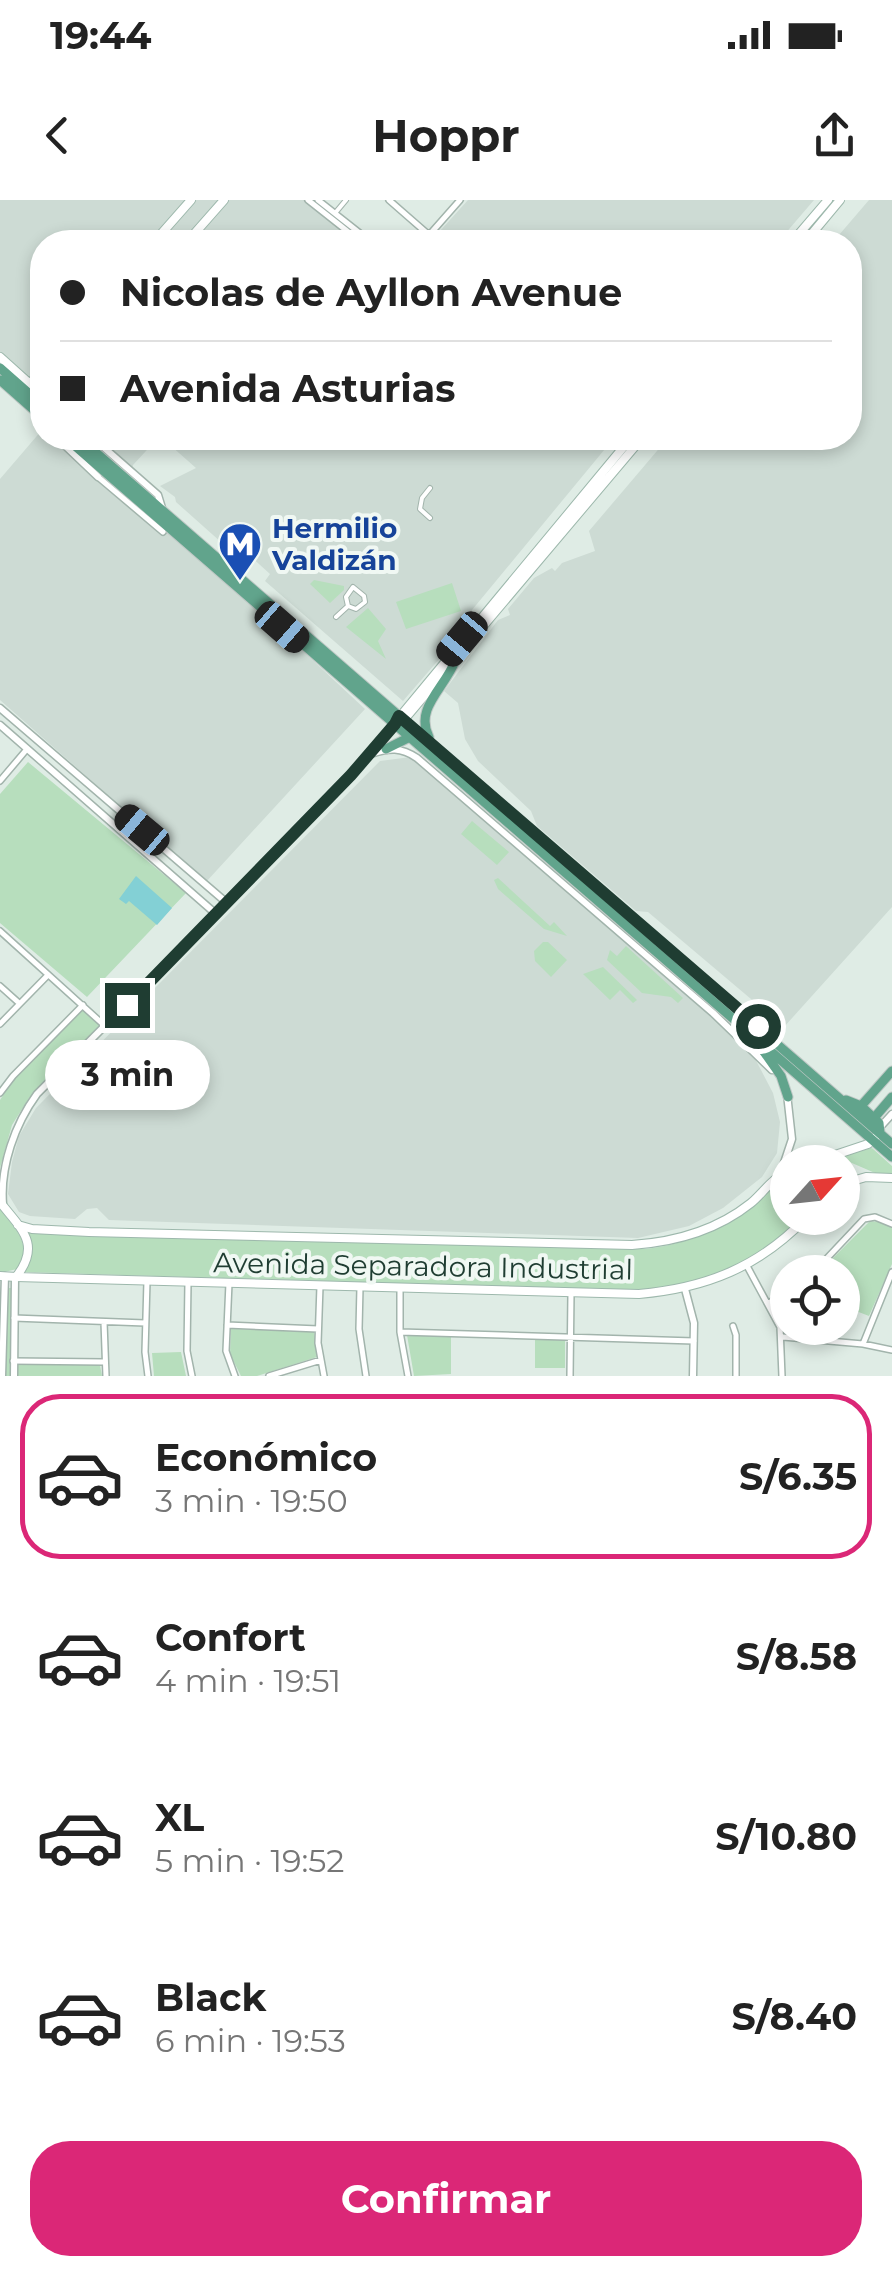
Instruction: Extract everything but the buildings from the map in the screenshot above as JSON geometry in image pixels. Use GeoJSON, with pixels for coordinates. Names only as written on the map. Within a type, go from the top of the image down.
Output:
{"type":"FeatureCollection","features":[{"type":"Feature","properties":{"kind":"main road"},"geometry":{"type":"LineString","coordinates":[[165,230],[191,200]]}},
{"type":"Feature","properties":{"kind":"main road"},"geometry":{"type":"LineString","coordinates":[[197,230],[224,200]]}},
{"type":"Feature","properties":{"kind":"main road"},"geometry":{"type":"LineString","coordinates":[[802,230],[828,200]]}},
{"type":"Feature","properties":{"kind":"main road"},"geometry":{"type":"LineString","coordinates":[[815,230],[840,200]]}},
{"type":"Feature","properties":{"kind":"main road"},"geometry":{"type":"LineString","coordinates":[[0,357],[24,390]]}},
{"type":"Feature","properties":{"kind":"main road"},"geometry":{"type":"LineString","coordinates":[[0,368],[30,395]]}},
{"type":"Feature","properties":{"kind":"main road"},"geometry":{"type":"LineString","coordinates":[[0,380],[24,390]]}},
{"type":"Feature","properties":{"kind":"main road"},"geometry":{"type":"LineString","coordinates":[[24,390],[30,383]]}},
{"type":"Feature","properties":{"kind":"main road"},"geometry":{"type":"LineString","coordinates":[[400,720],[455,661],[621,450]]}},
{"type":"Feature","properties":{"kind":"main road"},"geometry":{"type":"LineString","coordinates":[[400,720],[631,450]]}},
{"type":"Feature","properties":{"kind":"main road"},"geometry":{"type":"LineString","coordinates":[[95,451],[400,720],[410,737],[748,1031],[878,1129]]}},
{"type":"Feature","properties":{"kind":"main road"},"geometry":{"type":"LineString","coordinates":[[95,451],[166,529],[436,748],[878,1129],[892,1157]]}},
{"type":"Feature","properties":{"kind":"main road"},"geometry":{"type":"LineString","coordinates":[[436,748],[424,726],[424,712],[455,661]]}},
{"type":"Feature","properties":{"kind":"main road"},"geometry":{"type":"LineString","coordinates":[[386,749],[410,737]]}},
{"type":"Feature","properties":{"kind":"main road"},"geometry":{"type":"LineString","coordinates":[[748,1031],[775,1066],[788,1098]]}},
{"type":"Feature","properties":{"kind":"main road"},"geometry":{"type":"LineString","coordinates":[[861,1106],[892,1071]]}},
{"type":"Feature","properties":{"kind":"main road"},"geometry":{"type":"LineString","coordinates":[[839,1096],[861,1106],[892,1144]]}},
{"type":"Feature","properties":{"kind":"main road"},"geometry":{"type":"LineString","coordinates":[[850,1145],[878,1129],[892,1097]]}},
{"type":"Feature","properties":{"kind":"main road"},"geometry":{"type":"LineString","coordinates":[[860,1179],[892,1178]]}},
{"type":"Feature","properties":{"kind":"main road","name":"Avenida Separadora Industrial"},"geometry":{"type":"LineString","coordinates":[[18,1224],[32,1229],[89,1232],[649,1244],[666,1243],[716,1226],[770,1186]]}},
{"type":"Feature","properties":{"kind":"main road"},"geometry":{"type":"LineString","coordinates":[[2,1204],[18,1224],[29,1248],[26,1262],[9,1277]]}},
{"type":"Feature","properties":{"kind":"main road","name":"Avenida Separadora Industrial"},"geometry":{"type":"LineString","coordinates":[[9,1277],[639,1294],[712,1282],[747,1266],[788,1235]]}},
{"type":"Feature","properties":{"kind":"street"},"geometry":{"type":"LineString","coordinates":[[308,200],[348,230]]}},
{"type":"Feature","properties":{"kind":"street"},"geometry":{"type":"LineString","coordinates":[[318,200],[351,230]]}},
{"type":"Feature","properties":{"kind":"street"},"geometry":{"type":"LineString","coordinates":[[334,214],[346,200]]}},
{"type":"Feature","properties":{"kind":"street"},"geometry":{"type":"LineString","coordinates":[[389,200],[423,230]]}},
{"type":"Feature","properties":{"kind":"street"},"geometry":{"type":"LineString","coordinates":[[435,230],[457,201]]}},
{"type":"Feature","properties":{"kind":"street"},"geometry":{"type":"LineString","coordinates":[[70,450],[166,529]]}},
{"type":"Feature","properties":{"kind":"street"},"geometry":{"type":"LineString","coordinates":[[95,451],[158,495],[162,508]]}},
{"type":"Feature","properties":{"kind":"street"},"geometry":{"type":"LineString","coordinates":[[430,488],[420,509],[430,518]]}},
{"type":"Feature","properties":{"kind":"street"},"geometry":{"type":"LineString","coordinates":[[336,617],[348,606],[348,590],[356,588],[365,602],[356,609],[348,606]]}},
{"type":"Feature","properties":{"kind":"street"},"geometry":{"type":"LineString","coordinates":[[0,708],[227,903]]}},
{"type":"Feature","properties":{"kind":"street"},"geometry":{"type":"LineString","coordinates":[[2,1204],[0,1180],[11,1139],[37,1094],[227,903],[400,720]]}},
{"type":"Feature","properties":{"kind":"street"},"geometry":{"type":"LineString","coordinates":[[0,725],[216,914]]}},
{"type":"Feature","properties":{"kind":"street"},"geometry":{"type":"LineString","coordinates":[[0,781],[27,748]]}},
{"type":"Feature","properties":{"kind":"street"},"geometry":{"type":"LineString","coordinates":[[370,754],[401,749],[418,758],[767,1064],[788,1098],[791,1145]]}},
{"type":"Feature","properties":{"kind":"street"},"geometry":{"type":"LineString","coordinates":[[0,931],[106,1026]]}},
{"type":"Feature","properties":{"kind":"street"},"geometry":{"type":"LineString","coordinates":[[0,1024],[48,975]]}},
{"type":"Feature","properties":{"kind":"street"},"geometry":{"type":"LineString","coordinates":[[0,986],[18,1004]]}},
{"type":"Feature","properties":{"kind":"street"},"geometry":{"type":"LineString","coordinates":[[0,1094],[84,1005]]}},
{"type":"Feature","properties":{"kind":"street"},"geometry":{"type":"LineString","coordinates":[[878,1129],[892,1114]]}},
{"type":"Feature","properties":{"kind":"street"},"geometry":{"type":"LineString","coordinates":[[830,1255],[864,1219],[874,1217],[892,1224]]}},
{"type":"Feature","properties":{"kind":"street"},"geometry":{"type":"LineString","coordinates":[[747,1266],[769,1302]]}},
{"type":"Feature","properties":{"kind":"street"},"geometry":{"type":"LineString","coordinates":[[864,1344],[892,1272]]}},
{"type":"Feature","properties":{"kind":"street"},"geometry":{"type":"LineString","coordinates":[[9,1277],[14,1376]]}},
{"type":"Feature","properties":{"kind":"street"},"geometry":{"type":"LineString","coordinates":[[2,1376],[9,1277]]}},
{"type":"Feature","properties":{"kind":"street"},"geometry":{"type":"LineString","coordinates":[[147,1281],[148,1376]]}},
{"type":"Feature","properties":{"kind":"street"},"geometry":{"type":"LineString","coordinates":[[188,1282],[186,1351],[192,1376]]}},
{"type":"Feature","properties":{"kind":"street"},"geometry":{"type":"LineString","coordinates":[[229,1284],[227,1359],[236,1376]]}},
{"type":"Feature","properties":{"kind":"street"},"geometry":{"type":"LineString","coordinates":[[320,1286],[318,1329],[324,1376]]}},
{"type":"Feature","properties":{"kind":"street"},"geometry":{"type":"LineString","coordinates":[[360,1287],[359,1329],[366,1376]]}},
{"type":"Feature","properties":{"kind":"street"},"geometry":{"type":"LineString","coordinates":[[400,1288],[400,1332],[408,1376]]}},
{"type":"Feature","properties":{"kind":"street"},"geometry":{"type":"LineString","coordinates":[[685,1289],[694,1340],[693,1376]]}},
{"type":"Feature","properties":{"kind":"street"},"geometry":{"type":"LineString","coordinates":[[570,1376],[571,1293]]}},
{"type":"Feature","properties":{"kind":"street"},"geometry":{"type":"LineString","coordinates":[[14,1318],[145,1323]]}},
{"type":"Feature","properties":{"kind":"street"},"geometry":{"type":"LineString","coordinates":[[104,1322],[106,1376]]}},
{"type":"Feature","properties":{"kind":"street"},"geometry":{"type":"LineString","coordinates":[[227,1325],[318,1329]]}},
{"type":"Feature","properties":{"kind":"street"},"geometry":{"type":"LineString","coordinates":[[733,1326],[736,1376]]}},
{"type":"Feature","properties":{"kind":"street"},"geometry":{"type":"LineString","coordinates":[[400,1332],[694,1340]]}},
{"type":"Feature","properties":{"kind":"street"},"geometry":{"type":"LineString","coordinates":[[860,1344],[892,1350]]}},
{"type":"Feature","properties":{"kind":"street"},"geometry":{"type":"LineString","coordinates":[[782,1376],[783,1345]]}},
{"type":"Feature","properties":{"kind":"street"},"geometry":{"type":"LineString","coordinates":[[269,1376],[320,1360]]}},
{"type":"Feature","properties":{"kind":"street"},"geometry":{"type":"LineString","coordinates":[[14,1361],[104,1362]]}},
{"type":"Feature","properties":{"kind":"shaded area"},"geometry":{"type":"Polygon","coordinates":[[[0,200],[304,200],[341,230],[30,230],[30,381],[0,354],[0,200]]]}},
{"type":"Feature","properties":{"kind":"shaded area"},"geometry":{"type":"Polygon","coordinates":[[[468,200],[814,200],[788,230],[441,230],[468,200]]]}},
{"type":"Feature","properties":{"kind":"shaded area"},"geometry":{"type":"Polygon","coordinates":[[[869,200],[892,200],[892,907],[784,1027],[648,912],[636,911],[537,826],[531,811],[478,761],[465,739],[458,703],[444,691],[498,620],[510,615],[508,609],[534,578],[595,551],[589,531],[658,450],[862,450],[862,230],[843,230],[869,200]]]}},
{"type":"Feature","properties":{"kind":"shaded area"},"geometry":{"type":"Polygon","coordinates":[[[30,444],[30,450],[147,450],[133,465],[127,487],[365,709],[206,882],[0,700],[0,479],[30,444]]]}},
{"type":"Feature","properties":{"kind":"shaded area"},"geometry":{"type":"Polygon","coordinates":[[[176,450],[604,450],[472,610],[473,620],[403,701],[265,581],[270,574],[237,544],[231,551],[160,486],[196,468],[176,450]]]}},
{"type":"Feature","properties":{"kind":"shaded area"},"geometry":{"type":"Polygon","coordinates":[[[411,757],[751,1051],[773,1093],[780,1122],[778,1145],[770,1145],[770,1164],[762,1177],[723,1208],[689,1226],[638,1238],[109,1220],[97,1208],[87,1209],[75,1219],[19,1212],[8,1194],[12,1162],[19,1136],[36,1108],[380,761],[411,757]]]}},
{"type":"Feature","properties":{"kind":"green space"},"geometry":{"type":"Polygon","coordinates":[[[314,580],[344,586],[344,590],[330,603],[310,584],[314,580]]]}},
{"type":"Feature","properties":{"kind":"green space"},"geometry":{"type":"Polygon","coordinates":[[[452,583],[461,611],[406,629],[396,602],[452,583]]]}},
{"type":"Feature","properties":{"kind":"green space"},"geometry":{"type":"Polygon","coordinates":[[[368,608],[386,629],[378,641],[386,659],[346,627],[368,608]]]}},
{"type":"Feature","properties":{"kind":"green space"},"geometry":{"type":"Polygon","coordinates":[[[28,762],[186,893],[87,997],[0,923],[0,794],[28,762]]]}},
{"type":"Feature","properties":{"kind":"green space"},"geometry":{"type":"Polygon","coordinates":[[[472,821],[509,852],[497,865],[461,834],[472,821]]]}},
{"type":"Feature","properties":{"kind":"green space"},"geometry":{"type":"Polygon","coordinates":[[[498,878],[550,926],[554,922],[567,936],[544,929],[498,889],[494,880],[498,878]]]}},
{"type":"Feature","properties":{"kind":"green space"},"geometry":{"type":"Polygon","coordinates":[[[543,942],[567,960],[551,977],[535,961],[534,951],[543,942]]]}},
{"type":"Feature","properties":{"kind":"green space"},"geometry":{"type":"Polygon","coordinates":[[[626,946],[683,998],[678,1003],[671,997],[642,993],[607,960],[610,950],[617,956],[626,946]]]}},
{"type":"Feature","properties":{"kind":"green space"},"geometry":{"type":"Polygon","coordinates":[[[603,967],[637,1000],[633,1003],[620,990],[610,1000],[583,974],[603,967]]]}},
{"type":"Feature","properties":{"kind":"green space"},"geometry":{"type":"Polygon","coordinates":[[[83,1009],[101,1025],[29,1098],[12,1125],[0,1168],[0,1100],[15,1077],[83,1009]]]}},
{"type":"Feature","properties":{"kind":"green space"},"geometry":{"type":"Polygon","coordinates":[[[872,1148],[892,1166],[892,1176],[860,1167],[860,1151],[872,1148]]]}},
{"type":"Feature","properties":{"kind":"green space"},"geometry":{"type":"Polygon","coordinates":[[[770,1190],[770,1235],[781,1235],[745,1265],[664,1291],[23,1272],[33,1250],[27,1231],[646,1249],[703,1235],[737,1217],[770,1190]]]}},
{"type":"Feature","properties":{"kind":"green space"},"geometry":{"type":"Polygon","coordinates":[[[0,1208],[20,1237],[23,1251],[17,1269],[0,1273],[0,1208]]]}},
{"type":"Feature","properties":{"kind":"green space"},"geometry":{"type":"Polygon","coordinates":[[[870,1221],[892,1228],[892,1264],[869,1316],[860,1313],[860,1255],[836,1255],[870,1221]]]}},
{"type":"Feature","properties":{"kind":"green space"},"geometry":{"type":"Polygon","coordinates":[[[7,1288],[12,1288],[12,1376],[5,1376],[7,1288]]]}},
{"type":"Feature","properties":{"kind":"green space"},"geometry":{"type":"Polygon","coordinates":[[[231,1329],[314,1331],[317,1357],[257,1376],[241,1376],[230,1354],[231,1329]]]}},
{"type":"Feature","properties":{"kind":"green space"},"geometry":{"type":"Polygon","coordinates":[[[407,1335],[451,1337],[451,1374],[414,1376],[407,1335]]]}},
{"type":"Feature","properties":{"kind":"green space"},"geometry":{"type":"Polygon","coordinates":[[[535,1339],[565,1339],[565,1368],[535,1368],[535,1339]]]}},
{"type":"Feature","properties":{"kind":"green space"},"geometry":{"type":"Polygon","coordinates":[[[181,1352],[186,1376],[154,1376],[152,1353],[181,1352]]]}},
{"type":"Feature","properties":{"kind":"green space"},"geometry":{"type":"Polygon","coordinates":[[[17,1364],[100,1365],[102,1376],[18,1376],[17,1364]]]}},
{"type":"Feature","properties":{"kind":"water"},"geometry":{"type":"Polygon","coordinates":[[[136,876],[172,908],[157,925],[129,901],[126,904],[119,899],[136,876]]]}},
{"type":"Feature","properties":{"kind":"place","name":"Hermilio Valdizán"},"geometry":{"type":"Point","coordinates":[240,582]}},
{"type":"Feature","properties":{"kind":"route"},"geometry":{"type":"LineString","coordinates":[[127,1005],[351,775],[399,716],[758,1026]]}}]}
